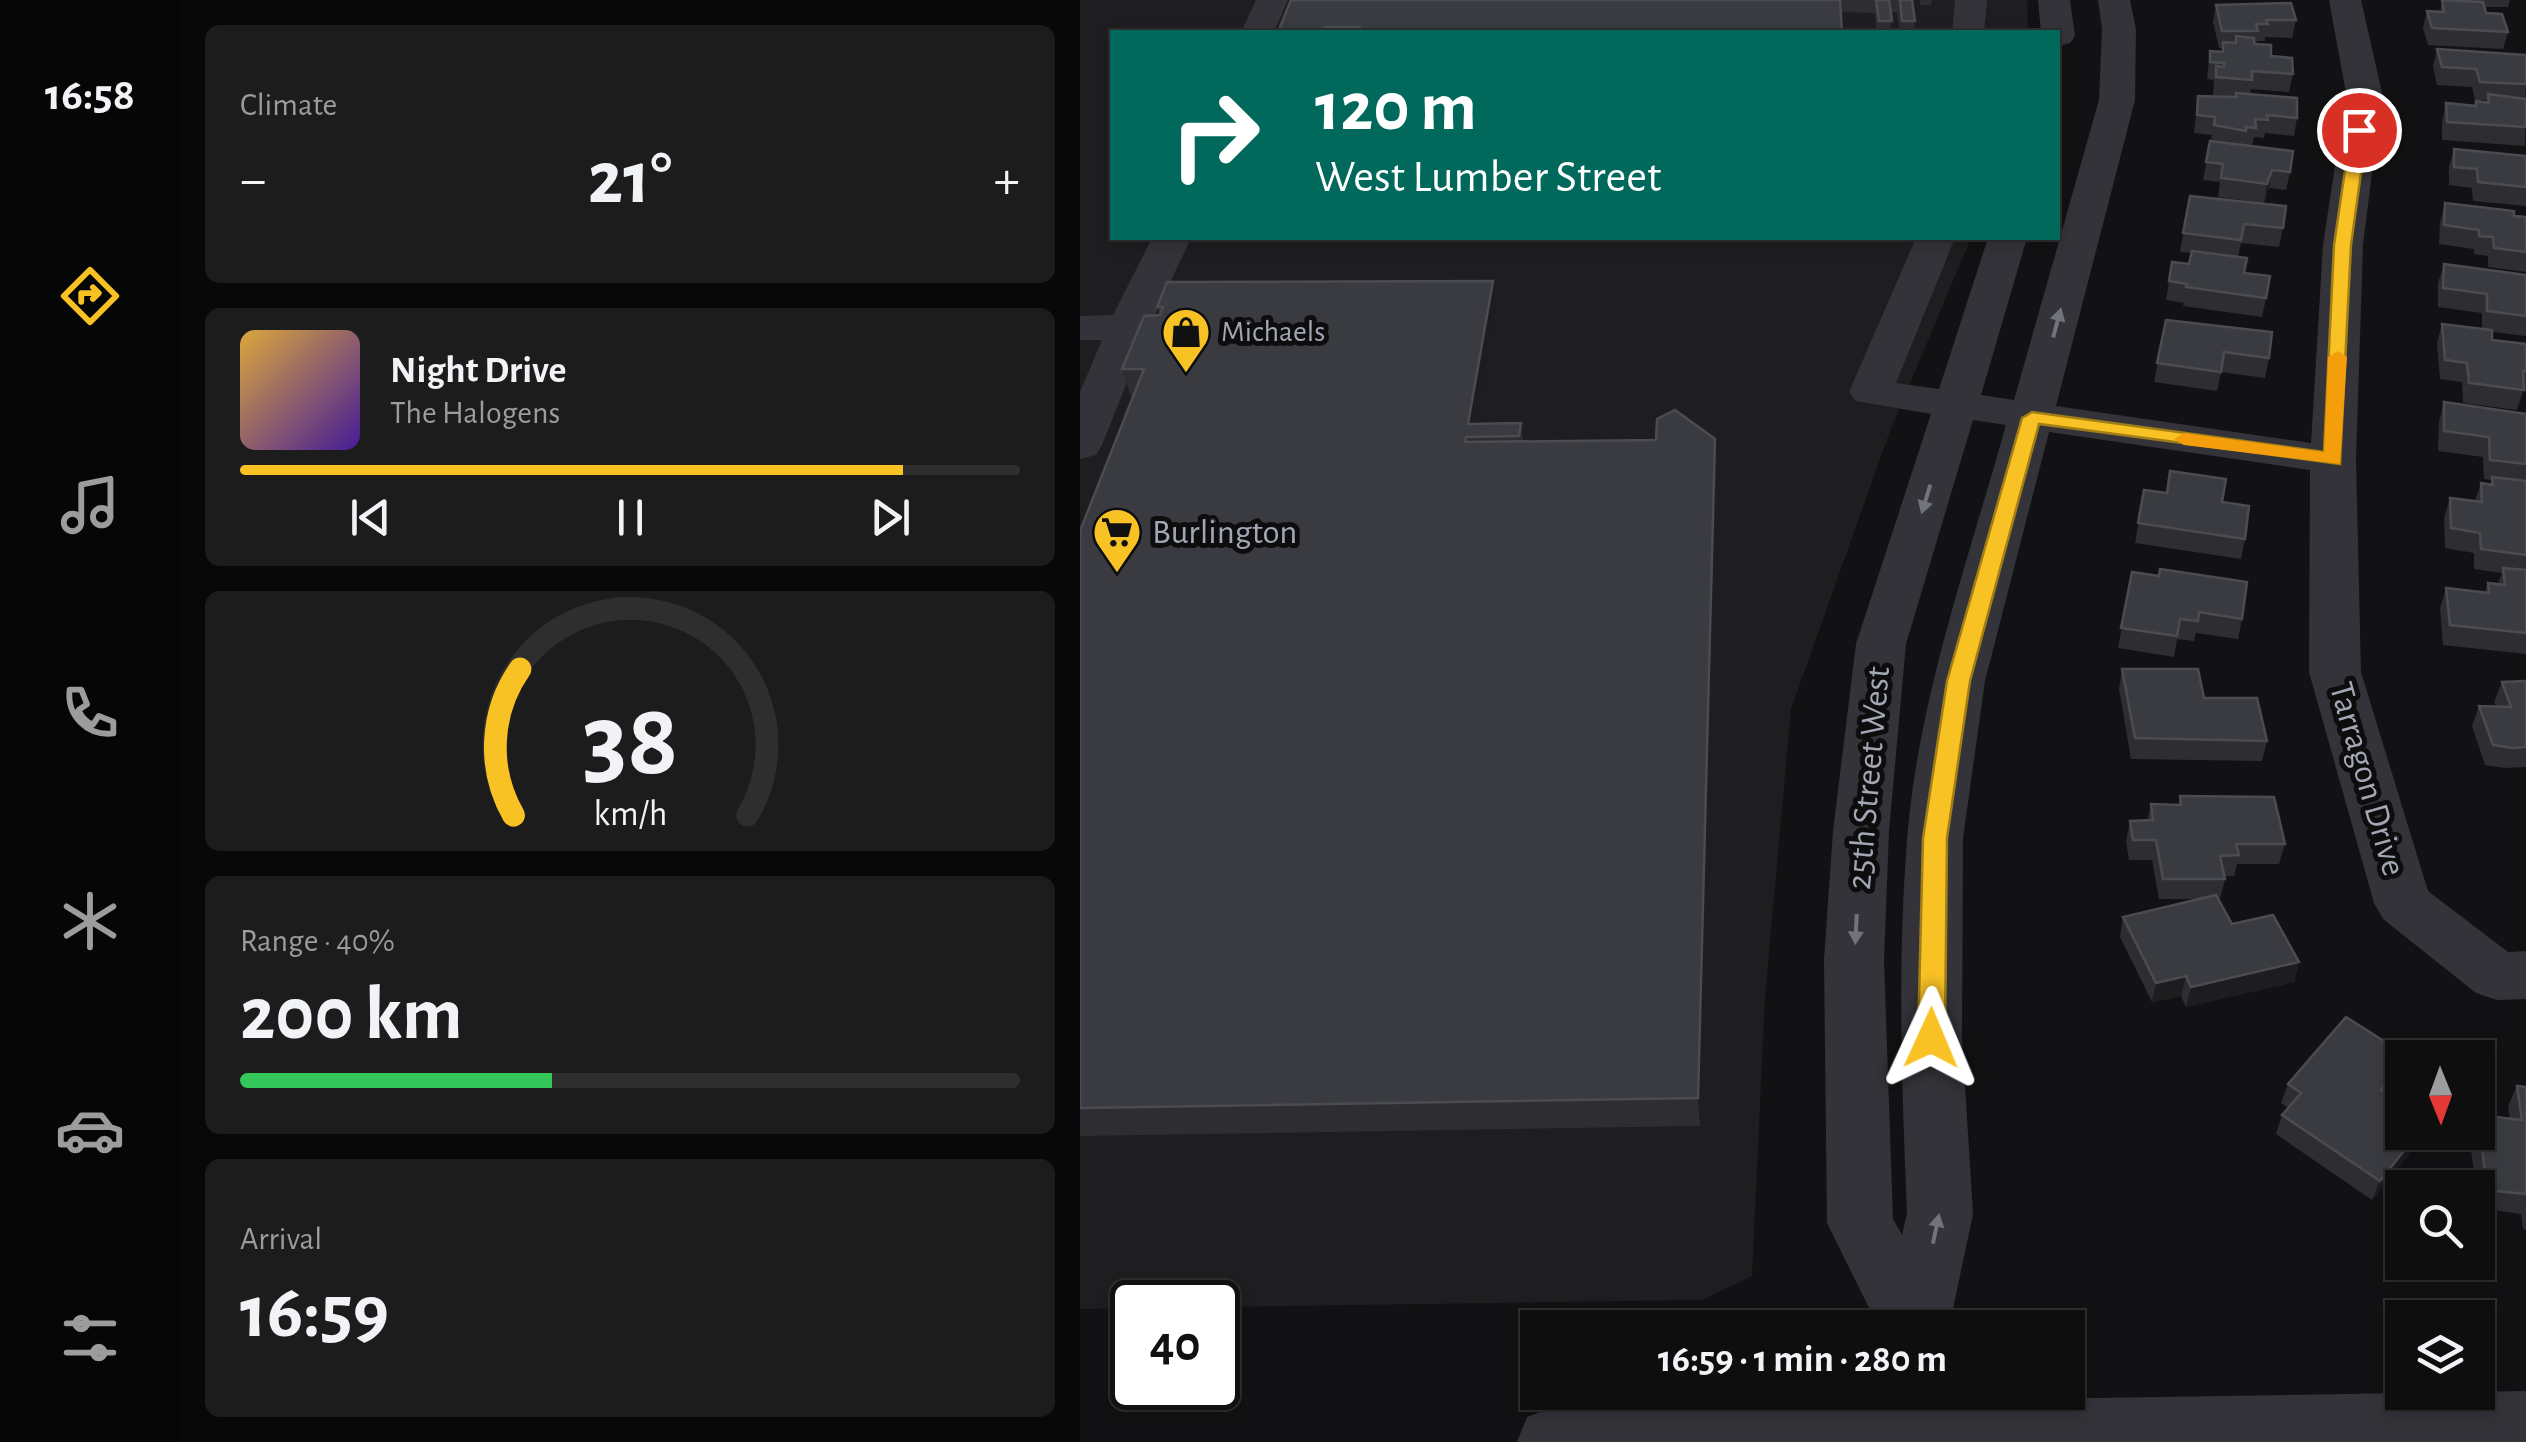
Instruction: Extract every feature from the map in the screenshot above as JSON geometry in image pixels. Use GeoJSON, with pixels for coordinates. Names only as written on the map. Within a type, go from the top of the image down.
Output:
{"type":"FeatureCollection","features":[{"type":"Feature","properties":{"kind":"street"},"geometry":{"type":"LineString","coordinates":[[1259,30],[1272,0]]}},
{"type":"Feature","properties":{"kind":"street"},"geometry":{"type":"LineString","coordinates":[[1968,30],[1971,0]]}},
{"type":"Feature","properties":{"kind":"street"},"geometry":{"type":"LineString","coordinates":[[2054,0],[2057,30]]}},
{"type":"Feature","properties":{"kind":"street","name":"25th Street West"},"geometry":{"type":"LineString","coordinates":[[1928,1310],[1940,1214],[1931,1038],[1935,838],[1958,681],[2118,100],[2119,28],[2114,0]]}},
{"type":"Feature","properties":{"kind":"street","name":"Tarragon Drive"},"geometry":{"type":"LineString","coordinates":[[2345,0],[2364,92],[2343,245],[2333,460],[2335,672],[2403,902],[2512,976]]}},
{"type":"Feature","properties":{"kind":"street"},"geometry":{"type":"LineString","coordinates":[[1080,444],[1128,327],[1170,240]]}},
{"type":"Feature","properties":{"kind":"street"},"geometry":{"type":"LineString","coordinates":[[1934,240],[1871,392],[2333,460]]}},
{"type":"Feature","properties":{"kind":"street","name":"25th Street West"},"geometry":{"type":"LineString","coordinates":[[1891,1310],[1860,1223],[1854,960],[1881,644],[2007,240]]}},
{"type":"Feature","properties":{"kind":"street"},"geometry":{"type":"LineString","coordinates":[[1080,328],[1128,327]]}},
{"type":"Feature","properties":{"kind":"street"},"geometry":{"type":"LineString","coordinates":[[2085,1396],[2526,1426]]}},
{"type":"Feature","properties":{"kind":"street"},"geometry":{"type":"LineString","coordinates":[[1553,1442],[1758,1410]]}},
{"type":"Feature","properties":{"kind":"shaded area"},"geometry":{"type":"Polygon","coordinates":[[[1080,0],[2027,0],[2028,30],[1110,30],[1110,240],[1970,240],[1890,431],[1791,709],[1765,997],[1752,1276],[1702,1300],[1240,1307],[1240,1280],[1110,1280],[1110,1308],[1080,1309],[1080,0]]]}},
{"type":"Feature","properties":{"kind":"building"},"geometry":{"type":"Polygon","coordinates":[[[1291,0],[1840,0],[1842,30],[1325,27],[1279,30],[1291,0]]]}},
{"type":"Feature","properties":{"kind":"building"},"geometry":{"type":"Polygon","coordinates":[[[1876,0],[1889,0],[1892,21],[1879,21],[1876,0]]]}},
{"type":"Feature","properties":{"kind":"building"},"geometry":{"type":"Polygon","coordinates":[[[1900,0],[1912,0],[1915,21],[1902,21],[1900,0]]]}},
{"type":"Feature","properties":{"kind":"building"},"geometry":{"type":"Polygon","coordinates":[[[2442,0],[2483,2],[2486,13],[2502,14],[2508,32],[2432,28],[2427,11],[2444,12],[2442,0]]]}},
{"type":"Feature","properties":{"kind":"building"},"geometry":{"type":"Polygon","coordinates":[[[2291,3],[2296,20],[2266,20],[2268,24],[2256,24],[2258,31],[2222,31],[2216,5],[2291,3]]]}},
{"type":"Feature","properties":{"kind":"building"},"geometry":{"type":"Polygon","coordinates":[[[2236,36],[2254,38],[2254,44],[2271,45],[2271,56],[2292,58],[2293,74],[2252,71],[2252,80],[2216,77],[2216,66],[2224,67],[2224,63],[2210,62],[2210,51],[2223,52],[2223,42],[2236,43],[2236,36]]]}},
{"type":"Feature","properties":{"kind":"building"},"geometry":{"type":"Polygon","coordinates":[[[2437,49],[2526,55],[2526,84],[2480,82],[2476,69],[2442,67],[2437,49]]]}},
{"type":"Feature","properties":{"kind":"building"},"geometry":{"type":"Polygon","coordinates":[[[2236,93],[2297,98],[2297,118],[2267,115],[2268,120],[2255,119],[2256,128],[2246,127],[2246,131],[2214,125],[2215,117],[2197,115],[2198,96],[2236,97],[2236,93]]]}},
{"type":"Feature","properties":{"kind":"building"},"geometry":{"type":"Polygon","coordinates":[[[2488,94],[2526,99],[2526,127],[2447,122],[2446,103],[2476,106],[2476,101],[2489,103],[2488,94]]]}},
{"type":"Feature","properties":{"kind":"building"},"geometry":{"type":"Polygon","coordinates":[[[2210,141],[2293,151],[2290,172],[2272,170],[2267,184],[2221,178],[2223,164],[2206,162],[2210,141]]]}},
{"type":"Feature","properties":{"kind":"building"},"geometry":{"type":"Polygon","coordinates":[[[2454,149],[2526,156],[2526,187],[2478,182],[2477,169],[2454,167],[2454,149]]]}},
{"type":"Feature","properties":{"kind":"building"},"geometry":{"type":"Polygon","coordinates":[[[2190,196],[2286,206],[2283,228],[2244,224],[2241,240],[2183,233],[2190,196]]]}},
{"type":"Feature","properties":{"kind":"building"},"geometry":{"type":"Polygon","coordinates":[[[2445,203],[2514,211],[2514,216],[2526,217],[2526,252],[2494,248],[2493,237],[2479,236],[2479,230],[2444,225],[2445,203]]]}},
{"type":"Feature","properties":{"kind":"building"},"geometry":{"type":"Polygon","coordinates":[[[2192,251],[2247,258],[2244,273],[2270,276],[2266,298],[2169,281],[2172,262],[2189,264],[2192,251]]]}},
{"type":"Feature","properties":{"kind":"building"},"geometry":{"type":"Polygon","coordinates":[[[2444,264],[2526,275],[2526,316],[2487,311],[2487,294],[2443,288],[2444,264]]]}},
{"type":"Feature","properties":{"kind":"building"},"geometry":{"type":"Polygon","coordinates":[[[1493,281],[1468,424],[1521,423],[1519,436],[1466,437],[1465,442],[1656,440],[1657,419],[1675,410],[1715,439],[1698,1098],[1080,1108],[1080,531],[1144,369],[1122,369],[1144,316],[1160,315],[1163,307],[1157,307],[1167,282],[1493,281]]]}},
{"type":"Feature","properties":{"kind":"building"},"geometry":{"type":"Polygon","coordinates":[[[2166,320],[2272,332],[2269,358],[2224,352],[2221,372],[2157,363],[2166,320]]]}},
{"type":"Feature","properties":{"kind":"building"},"geometry":{"type":"Polygon","coordinates":[[[2442,324],[2492,330],[2492,340],[2526,344],[2524,390],[2469,383],[2467,363],[2445,360],[2442,324]]]}},
{"type":"Feature","properties":{"kind":"building"},"geometry":{"type":"Polygon","coordinates":[[[2444,402],[2526,414],[2526,464],[2490,460],[2489,437],[2444,431],[2444,402]]]}},
{"type":"Feature","properties":{"kind":"building"},"geometry":{"type":"Polygon","coordinates":[[[2170,471],[2226,479],[2222,502],[2249,506],[2245,539],[2138,523],[2144,490],[2167,493],[2170,471]]]}},
{"type":"Feature","properties":{"kind":"building"},"geometry":{"type":"Polygon","coordinates":[[[2492,477],[2526,481],[2526,555],[2481,549],[2480,533],[2451,528],[2450,498],[2482,502],[2481,483],[2493,485],[2492,477]]]}},
{"type":"Feature","properties":{"kind":"building"},"geometry":{"type":"Polygon","coordinates":[[[2503,568],[2526,570],[2526,633],[2450,625],[2446,588],[2489,593],[2488,583],[2505,585],[2503,568]]]}},
{"type":"Feature","properties":{"kind":"building"},"geometry":{"type":"Polygon","coordinates":[[[2160,569],[2247,582],[2242,619],[2199,612],[2198,621],[2180,619],[2177,636],[2121,628],[2132,572],[2159,576],[2160,569]]]}},
{"type":"Feature","properties":{"kind":"building"},"geometry":{"type":"Polygon","coordinates":[[[2122,669],[2198,669],[2204,698],[2257,698],[2267,741],[2135,738],[2122,669]]]}},
{"type":"Feature","properties":{"kind":"building"},"geometry":{"type":"Polygon","coordinates":[[[2526,681],[2526,747],[2493,745],[2479,706],[2511,707],[2502,682],[2526,681]]]}},
{"type":"Feature","properties":{"kind":"building"},"geometry":{"type":"Polygon","coordinates":[[[2180,796],[2274,797],[2285,844],[2236,844],[2239,855],[2220,856],[2225,879],[2163,879],[2156,840],[2133,840],[2130,821],[2153,820],[2151,804],[2181,805],[2180,796]]]}},
{"type":"Feature","properties":{"kind":"building"},"geometry":{"type":"Polygon","coordinates":[[[2216,895],[2232,924],[2273,915],[2299,962],[2191,987],[2186,976],[2156,983],[2123,917],[2216,895]]]}},
{"type":"Feature","properties":{"kind":"building"},"geometry":{"type":"Polygon","coordinates":[[[2346,1017],[2385,1042],[2385,1085],[2381,1090],[2385,1093],[2385,1150],[2404,1150],[2380,1181],[2282,1115],[2301,1093],[2288,1084],[2346,1017]]]}},
{"type":"Feature","properties":{"kind":"building"},"geometry":{"type":"Polygon","coordinates":[[[2517,1086],[2526,1087],[2526,1194],[2495,1191],[2495,1170],[2485,1170],[2482,1150],[2495,1150],[2495,1117],[2522,1120],[2517,1086]]]}},
{"type":"Feature","properties":{"kind":"slow traffic"},"geometry":{"type":"LineString","coordinates":[[2184,439],[2333,460],[2338,357]]}},
{"type":"Feature","properties":{"kind":"place","name":"Michaels"},"geometry":{"type":"Point","coordinates":[1186,374]}},
{"type":"Feature","properties":{"kind":"place","name":"Burlington"},"geometry":{"type":"Point","coordinates":[1117,574]}},
{"type":"Feature","properties":{"kind":"route"},"geometry":{"type":"LineString","coordinates":[[1931,1038],[1935,838],[1958,681],[2032,418],[2333,460],[2343,245],[2359,130]]}}]}
